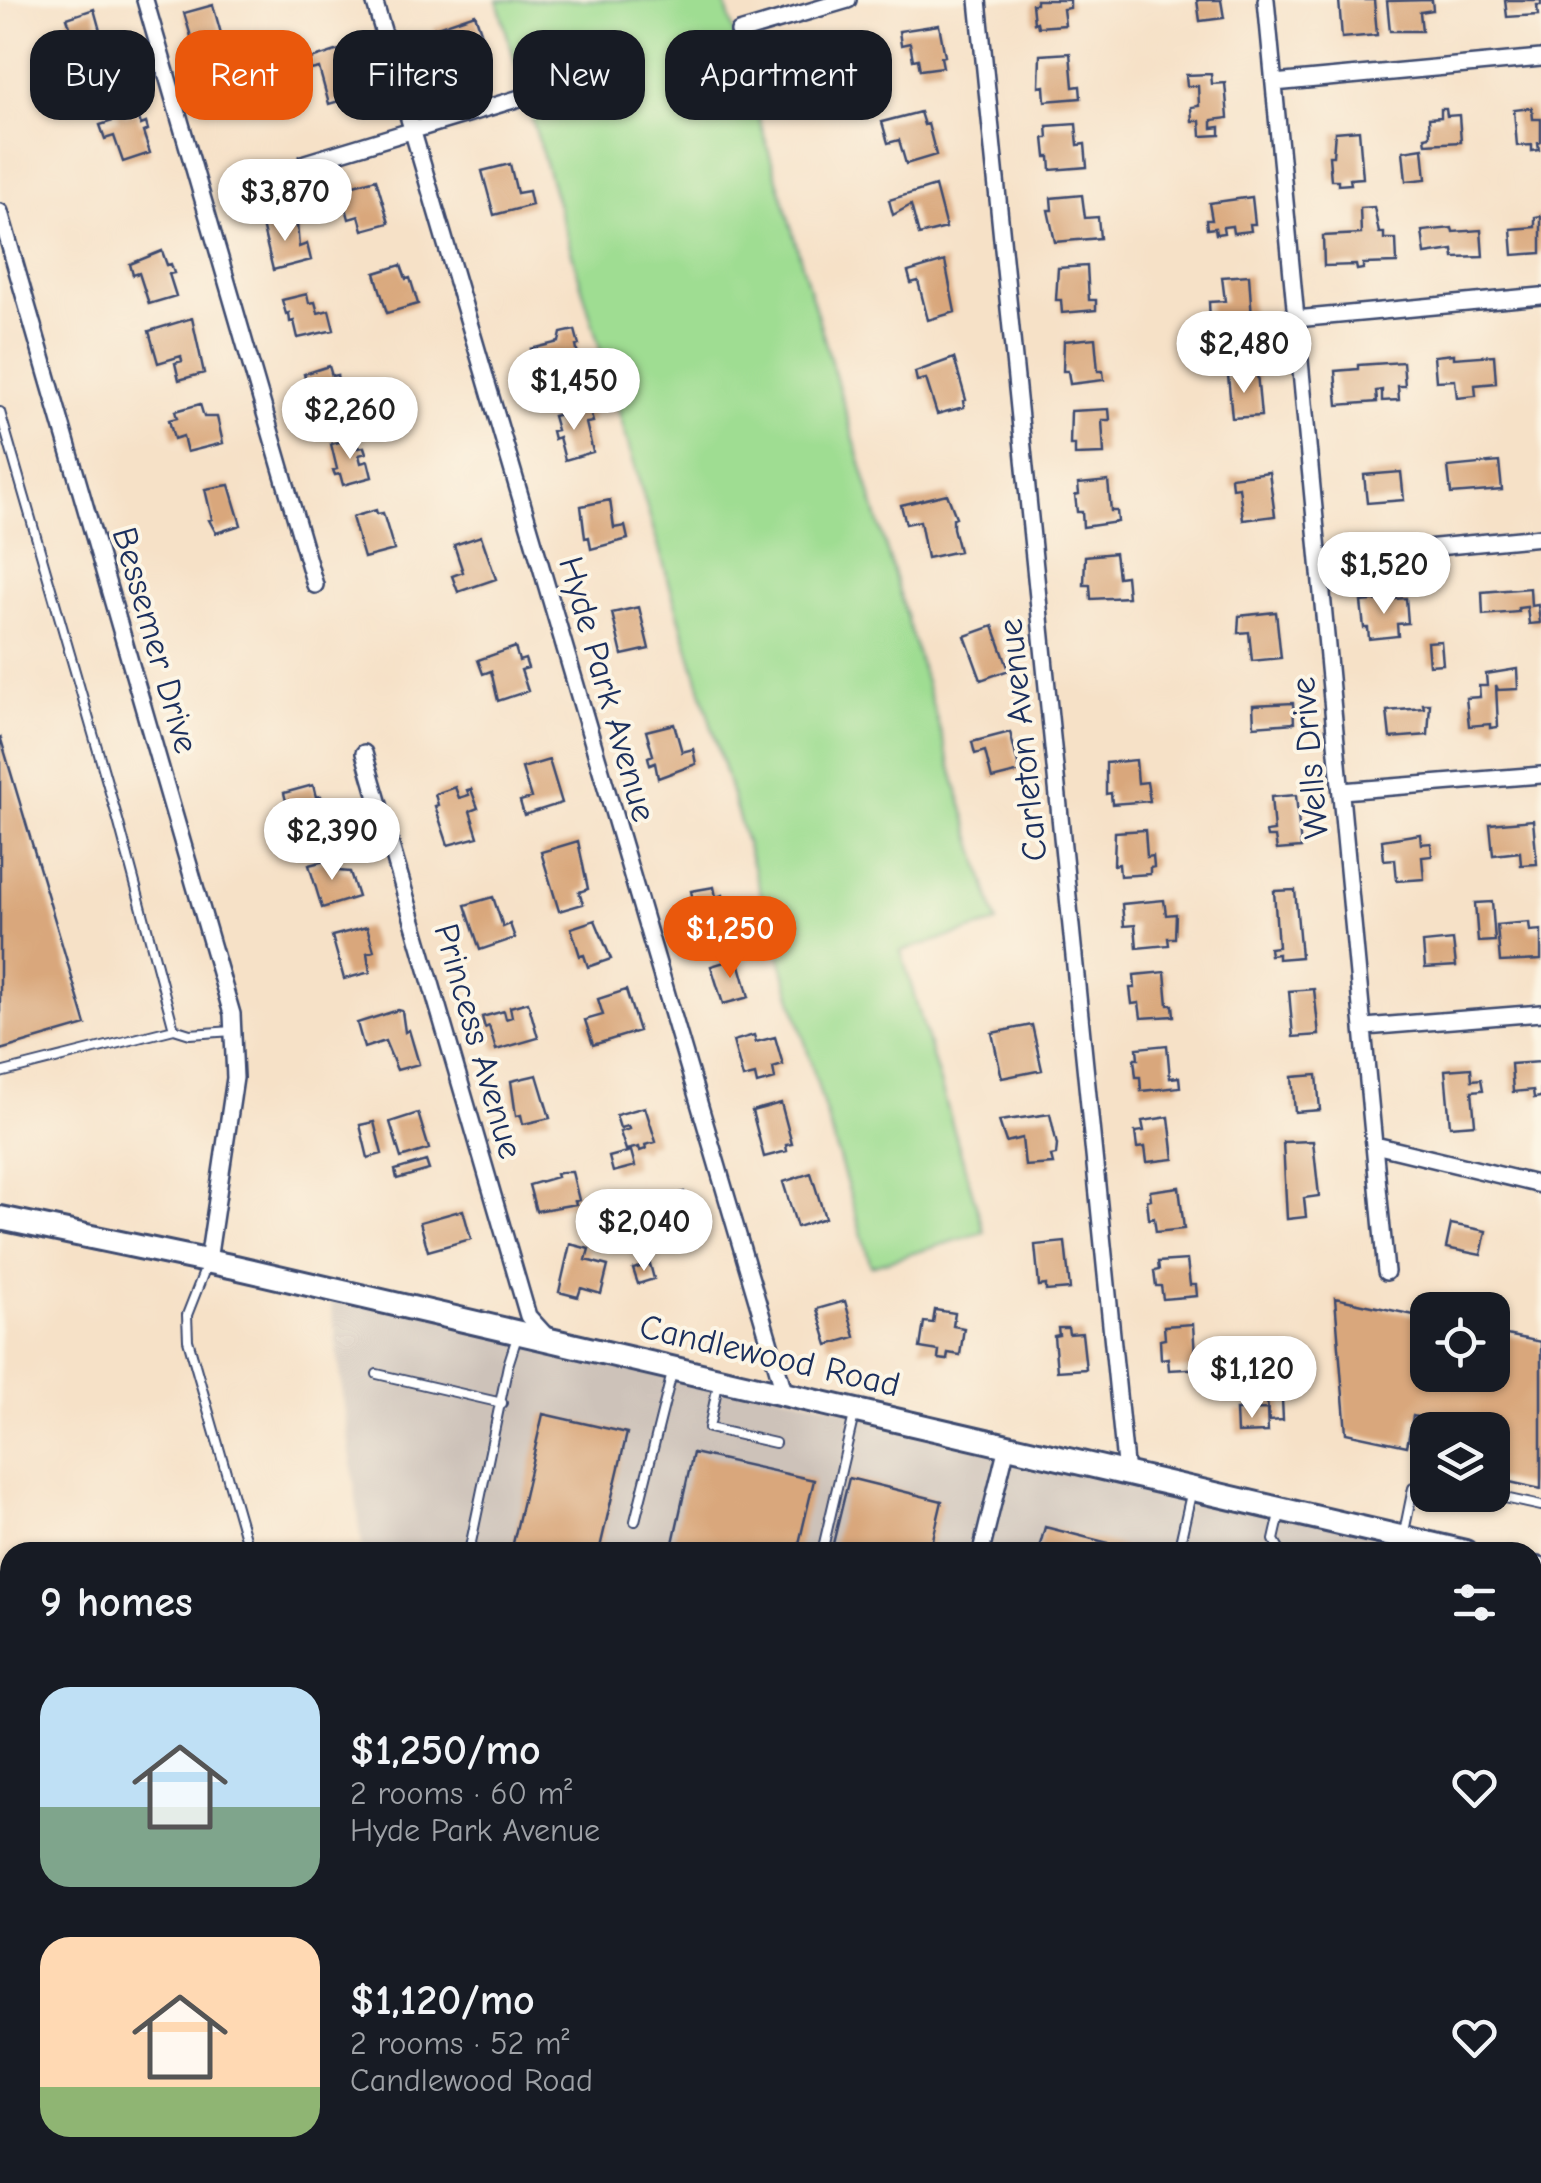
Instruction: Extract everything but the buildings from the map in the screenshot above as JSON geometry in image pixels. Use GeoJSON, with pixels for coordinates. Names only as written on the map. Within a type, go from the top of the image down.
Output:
{"type":"FeatureCollection","features":[{"type":"Feature","properties":{"kind":"street"},"geometry":{"type":"LineString","coordinates":[[145,0],[315,585]]}},
{"type":"Feature","properties":{"kind":"street","name":"Hyde Park Avenue"},"geometry":{"type":"LineString","coordinates":[[374,0],[784,1395]]}},
{"type":"Feature","properties":{"kind":"street"},"geometry":{"type":"LineString","coordinates":[[745,30],[848,0]]}},
{"type":"Feature","properties":{"kind":"street","name":"Carleton Avenue"},"geometry":{"type":"LineString","coordinates":[[978,0],[1126,1474]]}},
{"type":"Feature","properties":{"kind":"street","name":"Wells Drive"},"geometry":{"type":"LineString","coordinates":[[1266,0],[1386,1272]]}},
{"type":"Feature","properties":{"kind":"street"},"geometry":{"type":"LineString","coordinates":[[1274,82],[1541,58]]}},
{"type":"Feature","properties":{"kind":"street"},"geometry":{"type":"LineString","coordinates":[[304,162],[513,100]]}},
{"type":"Feature","properties":{"kind":"street","name":"Bessemer Drive"},"geometry":{"type":"LineString","coordinates":[[0,212],[232,1014],[235,1078],[208,1261]]}},
{"type":"Feature","properties":{"kind":"street"},"geometry":{"type":"LineString","coordinates":[[1296,318],[1541,296]]}},
{"type":"Feature","properties":{"kind":"street"},"geometry":{"type":"LineString","coordinates":[[1321,558],[1541,537]]}},
{"type":"Feature","properties":{"kind":"street","name":"Princess Avenue"},"geometry":{"type":"LineString","coordinates":[[364,753],[528,1316],[549,1340]]}},
{"type":"Feature","properties":{"kind":"street"},"geometry":{"type":"LineString","coordinates":[[1342,791],[1541,774]]}},
{"type":"Feature","properties":{"kind":"street"},"geometry":{"type":"LineString","coordinates":[[1365,1027],[1541,1012]]}},
{"type":"Feature","properties":{"kind":"street"},"geometry":{"type":"LineString","coordinates":[[1375,1146],[1541,1185]]}},
{"type":"Feature","properties":{"kind":"street","name":"Candlewood Road"},"geometry":{"type":"LineString","coordinates":[[0,1218],[208,1261],[673,1368],[1281,1510],[1391,1542]]}},
{"type":"Feature","properties":{"kind":"street"},"geometry":{"type":"LineString","coordinates":[[984,1542],[1007,1446]]}},
{"type":"Feature","properties":{"kind":"lane"},"geometry":{"type":"LineString","coordinates":[[0,412],[174,1029]]}},
{"type":"Feature","properties":{"kind":"lane"},"geometry":{"type":"LineString","coordinates":[[0,1073],[174,1029],[190,1034],[233,1031]]}},
{"type":"Feature","properties":{"kind":"lane","name":"Bessemer Drive"},"geometry":{"type":"LineString","coordinates":[[208,1261],[187,1315],[188,1340],[246,1542]]}},
{"type":"Feature","properties":{"kind":"lane"},"geometry":{"type":"LineString","coordinates":[[471,1542],[518,1333]]}},
{"type":"Feature","properties":{"kind":"lane"},"geometry":{"type":"LineString","coordinates":[[635,1521],[673,1368]]}},
{"type":"Feature","properties":{"kind":"lane"},"geometry":{"type":"LineString","coordinates":[[376,1374],[502,1403]]}},
{"type":"Feature","properties":{"kind":"lane"},"geometry":{"type":"LineString","coordinates":[[719,1379],[709,1428],[775,1443]]}},
{"type":"Feature","properties":{"kind":"lane"},"geometry":{"type":"LineString","coordinates":[[824,1542],[855,1411]]}},
{"type":"Feature","properties":{"kind":"lane"},"geometry":{"type":"LineString","coordinates":[[1180,1542],[1192,1489]]}},
{"type":"Feature","properties":{"kind":"lane"},"geometry":{"type":"LineString","coordinates":[[1510,1499],[1541,1506]]}},
{"type":"Feature","properties":{"kind":"lane"},"geometry":{"type":"LineString","coordinates":[[1402,1542],[1410,1502]]}},
{"type":"Feature","properties":{"kind":"lane"},"geometry":{"type":"LineString","coordinates":[[1275,1542],[1281,1510]]}},
{"type":"Feature","properties":{"kind":"shaded area"},"geometry":{"type":"Polygon","coordinates":[[[329,1289],[1423,1542],[362,1542],[329,1289]]]}},
{"type":"Feature","properties":{"kind":"green space"},"geometry":{"type":"Polygon","coordinates":[[[497,0],[724,0],[733,30],[665,30],[665,120],[759,120],[997,923],[901,951],[984,1232],[871,1266],[532,120],[645,120],[645,30],[513,30],[513,54],[497,0]]]}}]}
